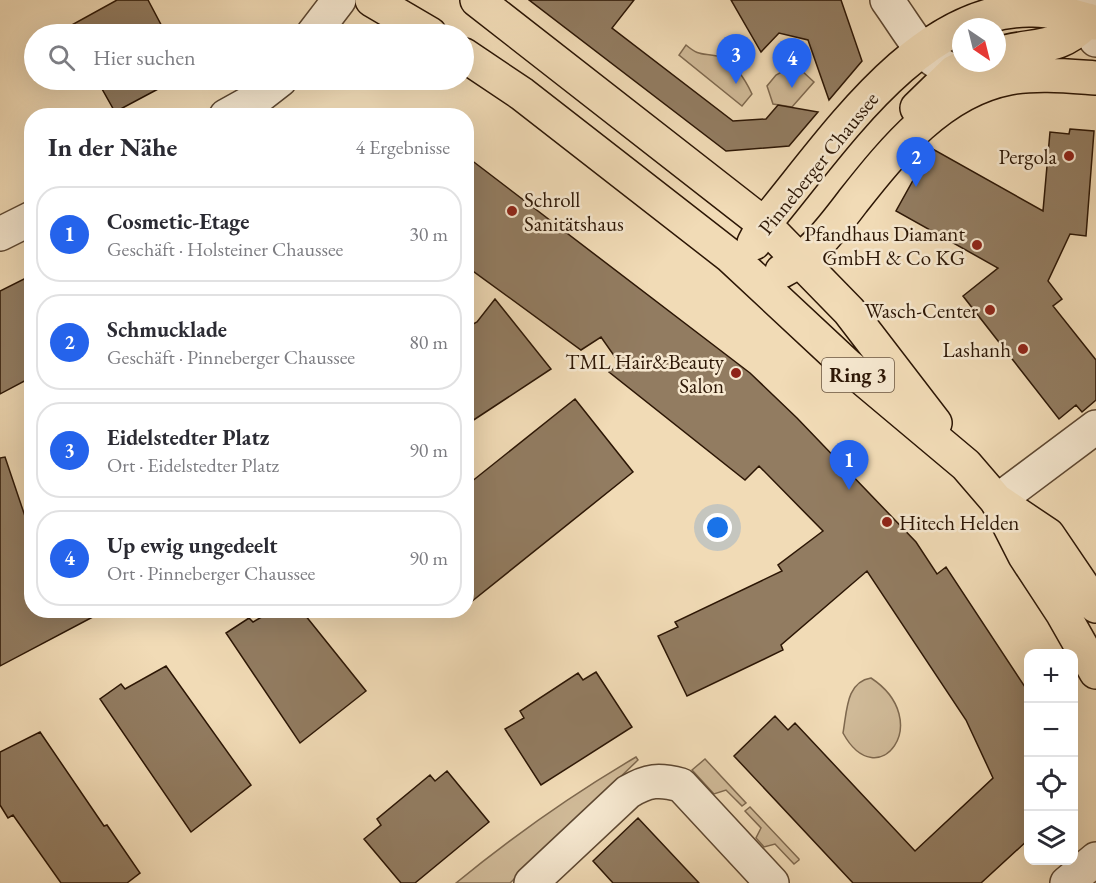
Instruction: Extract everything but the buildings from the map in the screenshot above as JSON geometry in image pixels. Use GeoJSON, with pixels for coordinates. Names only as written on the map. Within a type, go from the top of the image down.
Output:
{"type":"FeatureCollection","features":[{"type":"Feature","properties":{"kind":"main road"},"geometry":{"type":"LineString","coordinates":[[372,0],[413,24]]}},
{"type":"Feature","properties":{"kind":"main road"},"geometry":{"type":"LineString","coordinates":[[477,0],[764,224],[800,261]]}},
{"type":"Feature","properties":{"kind":"main road","name":"Pinneberger Chaussee"},"geometry":{"type":"LineString","coordinates":[[756,278],[754,246],[764,224],[875,91],[920,50],[962,26],[1017,10],[1051,12],[1093,21]]}},
{"type":"Feature","properties":{"kind":"main road"},"geometry":{"type":"LineString","coordinates":[[1006,52],[1056,44],[1093,21]]}},
{"type":"Feature","properties":{"kind":"main road"},"geometry":{"type":"LineString","coordinates":[[474,62],[522,94],[650,192],[756,278],[779,272],[800,261],[841,217],[879,168],[927,119],[960,97],[971,73],[1010,78],[1049,74],[1096,78]]}},
{"type":"Feature","properties":{"kind":"main road","name":"Ring 3"},"geometry":{"type":"LineString","coordinates":[[800,261],[875,341],[966,465],[997,501],[1025,556],[1063,614],[1096,672]]}},
{"type":"Feature","properties":{"kind":"main road","name":"Ring 3"},"geometry":{"type":"LineString","coordinates":[[756,278],[848,366],[966,465]]}},
{"type":"Feature","properties":{"kind":"main road","name":"Ring 3"},"geometry":{"type":"LineString","coordinates":[[997,501],[1048,535],[1096,606]]}},
{"type":"Feature","properties":{"kind":"street"},"geometry":{"type":"LineString","coordinates":[[321,24],[339,0]]}},
{"type":"Feature","properties":{"kind":"street"},"geometry":{"type":"LineString","coordinates":[[887,0],[920,50],[934,63],[971,73]]}},
{"type":"Feature","properties":{"kind":"street"},"geometry":{"type":"LineString","coordinates":[[240,108],[267,90]]}},
{"type":"Feature","properties":{"kind":"street"},"geometry":{"type":"LineString","coordinates":[[0,234],[24,222]]}},
{"type":"Feature","properties":{"kind":"street"},"geometry":{"type":"LineString","coordinates":[[997,501],[1096,428]]}},
{"type":"Feature","properties":{"kind":"street"},"geometry":{"type":"LineString","coordinates":[[531,883],[628,792],[644,782],[660,780],[681,785],[772,883]]}},
{"type":"Feature","properties":{"kind":"street"},"geometry":{"type":"LineString","coordinates":[[1067,883],[1096,859]]}},
{"type":"Feature","properties":{"kind":"shaded area"},"geometry":{"type":"Polygon","coordinates":[[[686,45],[697,53],[723,58],[734,66],[752,94],[742,106],[679,55],[686,45]]]}},
{"type":"Feature","properties":{"kind":"shaded area"},"geometry":{"type":"Polygon","coordinates":[[[789,68],[802,71],[814,82],[792,107],[773,104],[767,86],[776,75],[789,68]]]}},
{"type":"Feature","properties":{"kind":"shaded area"},"geometry":{"type":"Polygon","coordinates":[[[871,678],[890,695],[899,714],[900,731],[894,746],[884,755],[871,757],[857,751],[843,733],[852,691],[857,685],[871,678]]]}},
{"type":"Feature","properties":{"kind":"shaded area"},"geometry":{"type":"Polygon","coordinates":[[[636,757],[638,760],[510,883],[456,883],[543,817],[636,757]]]}},
{"type":"Feature","properties":{"kind":"shaded area"},"geometry":{"type":"Polygon","coordinates":[[[705,759],[746,803],[742,806],[726,790],[714,794],[692,770],[705,759]]]}},
{"type":"Feature","properties":{"kind":"shaded area"},"geometry":{"type":"Polygon","coordinates":[[[750,807],[799,860],[794,864],[775,844],[764,847],[756,838],[761,828],[745,811],[750,807]]]}},
{"type":"Feature","properties":{"kind":"place","name":"Eidelstedter Platz"},"geometry":{"type":"Point","coordinates":[736,84]}},
{"type":"Feature","properties":{"kind":"place","name":"Up ewig ungedeelt"},"geometry":{"type":"Point","coordinates":[792,88]}},
{"type":"Feature","properties":{"kind":"place","name":"Pergola"},"geometry":{"type":"Point","coordinates":[1069,156]}},
{"type":"Feature","properties":{"kind":"place","name":"Schmucklade"},"geometry":{"type":"Point","coordinates":[916,187]}},
{"type":"Feature","properties":{"kind":"place","name":"Schroll Sanitätshaus"},"geometry":{"type":"Point","coordinates":[512,211]}},
{"type":"Feature","properties":{"kind":"place","name":"Pfandhaus Diamant GmbH & Co KG"},"geometry":{"type":"Point","coordinates":[977,245]}},
{"type":"Feature","properties":{"kind":"place","name":"Wasch-Center"},"geometry":{"type":"Point","coordinates":[990,310]}},
{"type":"Feature","properties":{"kind":"place","name":"Lashanh"},"geometry":{"type":"Point","coordinates":[1023,349]}},
{"type":"Feature","properties":{"kind":"place","name":"TML Hair&Beauty Salon"},"geometry":{"type":"Point","coordinates":[736,373]}},
{"type":"Feature","properties":{"kind":"place","name":"Cosmetic-Etage"},"geometry":{"type":"Point","coordinates":[849,490]}},
{"type":"Feature","properties":{"kind":"place","name":"Hitech Helden"},"geometry":{"type":"Point","coordinates":[887,522]}}]}
